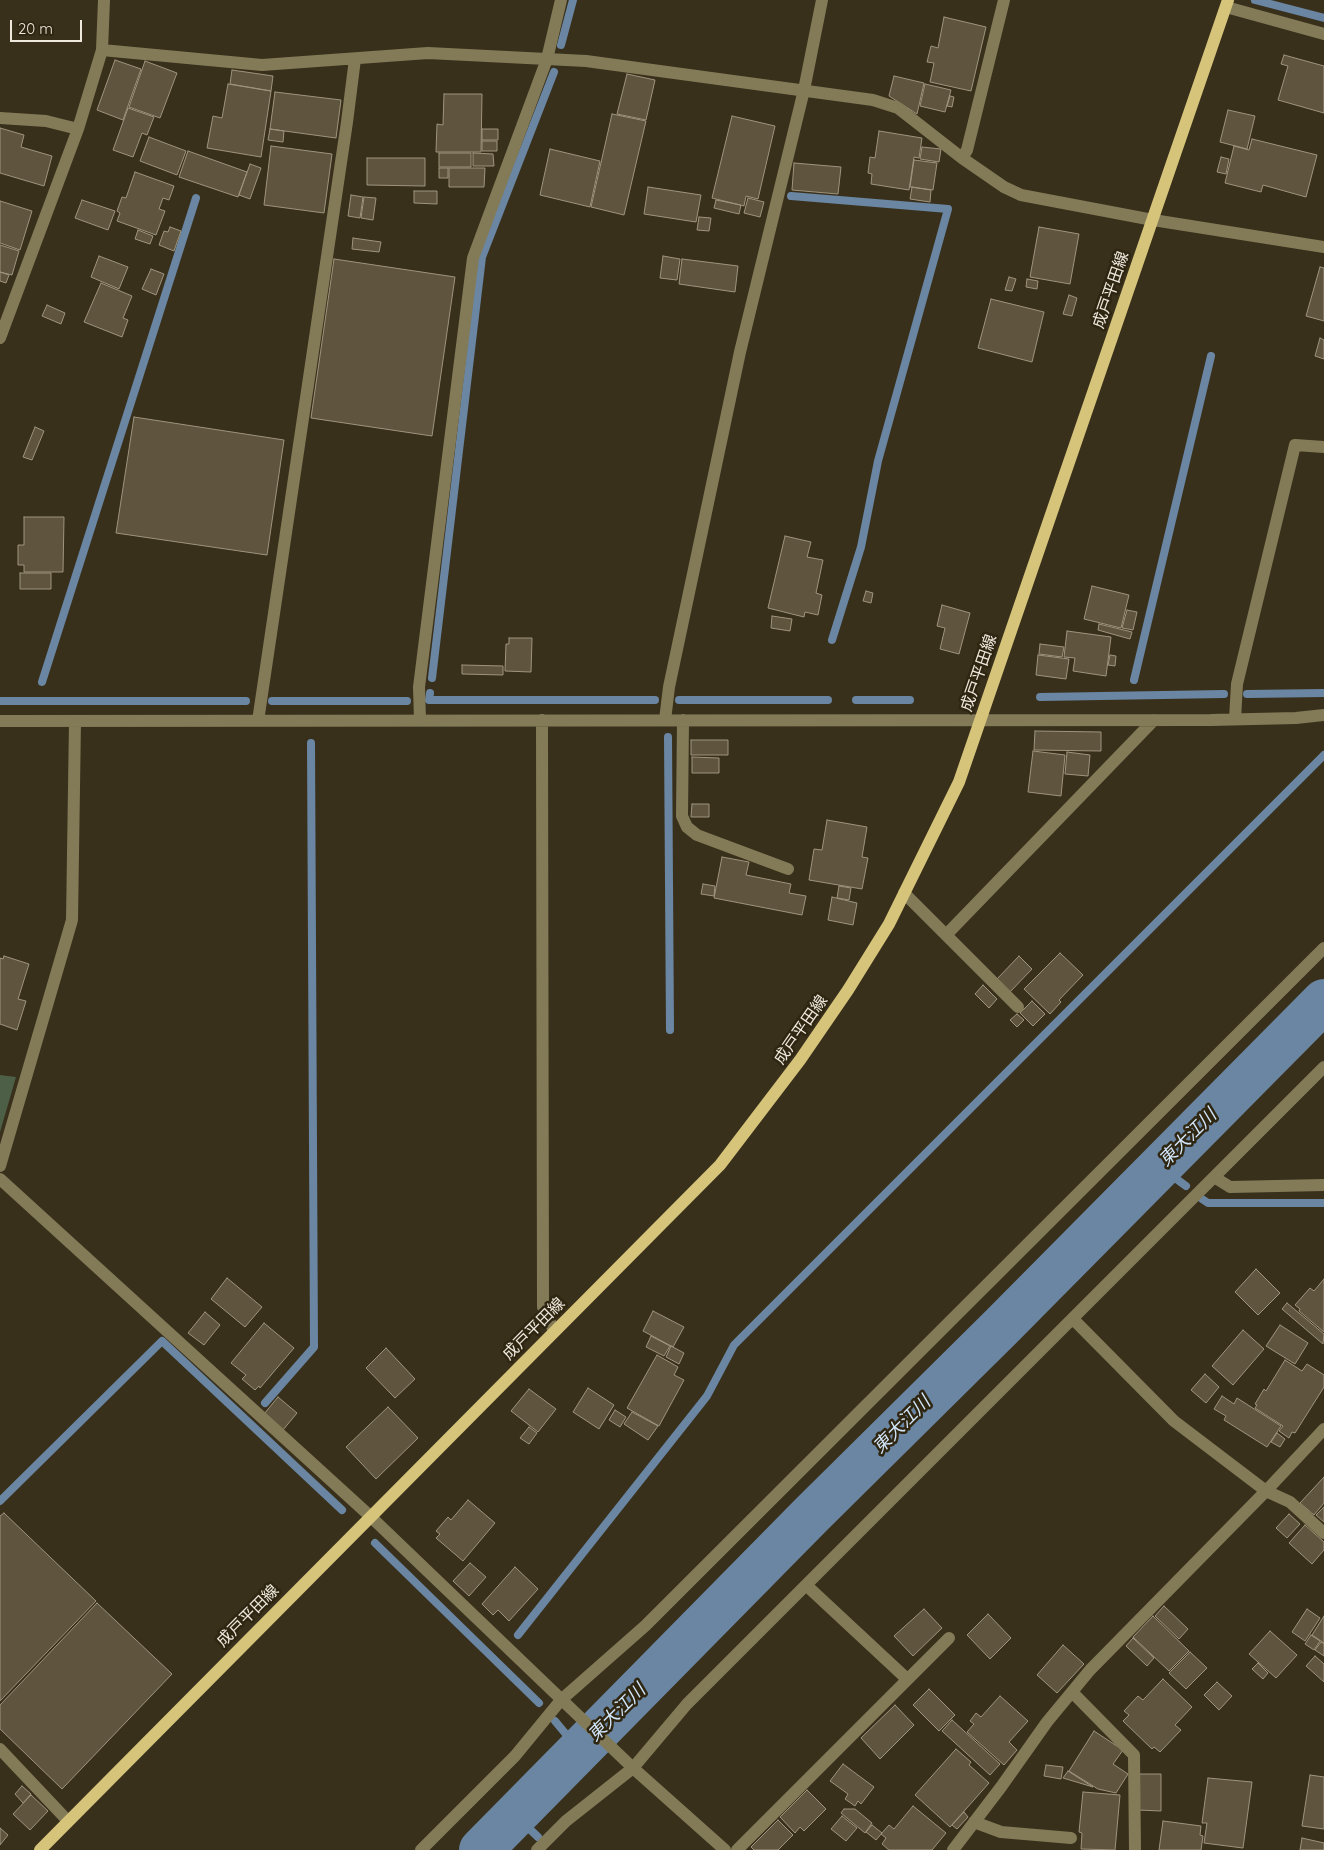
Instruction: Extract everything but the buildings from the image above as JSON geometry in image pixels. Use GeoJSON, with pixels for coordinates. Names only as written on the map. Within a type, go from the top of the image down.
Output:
{"type":"FeatureCollection","features":[{"type":"Feature","properties":{"kind":"main road","name":"成戸平田線"},"geometry":{"type":"LineString","coordinates":[[40,1850],[720,1165],[800,1060],[843,998],[889,924],[959,782],[1227,4]]}},
{"type":"Feature","properties":{"kind":"street"},"geometry":{"type":"LineString","coordinates":[[0,338],[78,129],[102,50],[104,0]]}},
{"type":"Feature","properties":{"kind":"street"},"geometry":{"type":"LineString","coordinates":[[420,720],[420,687],[473,258],[547,59],[561,0]]}},
{"type":"Feature","properties":{"kind":"street"},"geometry":{"type":"LineString","coordinates":[[665,720],[670,687],[740,352],[804,90],[822,0]]}},
{"type":"Feature","properties":{"kind":"street"},"geometry":{"type":"LineString","coordinates":[[962,158],[967,150],[1004,0]]}},
{"type":"Feature","properties":{"kind":"street"},"geometry":{"type":"LineString","coordinates":[[1227,4],[1324,34]]}},
{"type":"Feature","properties":{"kind":"street"},"geometry":{"type":"LineString","coordinates":[[102,50],[262,65],[355,60],[428,53],[586,61],[873,100],[898,108],[962,158],[1004,187],[1021,195],[1153,220],[1324,247]]}},
{"type":"Feature","properties":{"kind":"street"},"geometry":{"type":"LineString","coordinates":[[258,721],[346,132],[355,60]]}},
{"type":"Feature","properties":{"kind":"street"},"geometry":{"type":"LineString","coordinates":[[0,118],[46,120],[78,129]]}},
{"type":"Feature","properties":{"kind":"street"},"geometry":{"type":"LineString","coordinates":[[1235,719],[1237,684],[1295,444],[1324,447]]}},
{"type":"Feature","properties":{"kind":"street"},"geometry":{"type":"LineString","coordinates":[[0,721],[1154,720],[1296,718],[1324,715]]}},
{"type":"Feature","properties":{"kind":"street"},"geometry":{"type":"LineString","coordinates":[[0,1166],[72,920],[75,720]]}},
{"type":"Feature","properties":{"kind":"street"},"geometry":{"type":"LineString","coordinates":[[542,720],[543,1307],[554,1332]]}},
{"type":"Feature","properties":{"kind":"street"},"geometry":{"type":"LineString","coordinates":[[683,720],[682,816],[687,827],[696,834],[788,869]]}},
{"type":"Feature","properties":{"kind":"street"},"geometry":{"type":"LineString","coordinates":[[946,935],[1154,720]]}},
{"type":"Feature","properties":{"kind":"street"},"geometry":{"type":"LineString","coordinates":[[904,893],[1018,1007]]}},
{"type":"Feature","properties":{"kind":"street"},"geometry":{"type":"LineString","coordinates":[[421,1850],[515,1756],[561,1700],[645,1626],[1324,948]]}},
{"type":"Feature","properties":{"kind":"street"},"geometry":{"type":"LineString","coordinates":[[537,1850],[566,1820],[633,1768],[686,1704],[1324,1066]]}},
{"type":"Feature","properties":{"kind":"street"},"geometry":{"type":"LineString","coordinates":[[1214,1177],[1230,1186],[1324,1186]]}},
{"type":"Feature","properties":{"kind":"street"},"geometry":{"type":"LineString","coordinates":[[0,1179],[370,1516],[633,1768],[724,1850]]}},
{"type":"Feature","properties":{"kind":"street"},"geometry":{"type":"LineString","coordinates":[[1073,1319],[1174,1421],[1266,1491],[1290,1502],[1324,1533]]}},
{"type":"Feature","properties":{"kind":"street"},"geometry":{"type":"LineString","coordinates":[[952,1850],[1002,1787],[1046,1722],[1090,1670],[1266,1491],[1324,1429]]}},
{"type":"Feature","properties":{"kind":"street"},"geometry":{"type":"LineString","coordinates":[[806,1585],[907,1680]]}},
{"type":"Feature","properties":{"kind":"street"},"geometry":{"type":"LineString","coordinates":[[736,1850],[949,1638]]}},
{"type":"Feature","properties":{"kind":"street"},"geometry":{"type":"LineString","coordinates":[[1072,1692],[1134,1755],[1135,1850]]}},
{"type":"Feature","properties":{"kind":"street"},"geometry":{"type":"LineString","coordinates":[[0,1749],[68,1821]]}},
{"type":"Feature","properties":{"kind":"street"},"geometry":{"type":"LineString","coordinates":[[974,1822],[1001,1832],[1071,1838]]}},
{"type":"Feature","properties":{"kind":"green space"},"geometry":{"type":"Polygon","coordinates":[[[0,1075],[16,1077],[0,1132],[0,1075]]]}},
{"type":"Feature","properties":{"kind":"waterway"},"geometry":{"type":"LineString","coordinates":[[561,45],[573,0]]}},
{"type":"Feature","properties":{"kind":"waterway"},"geometry":{"type":"LineString","coordinates":[[1255,0],[1324,18]]}},
{"type":"Feature","properties":{"kind":"waterway"},"geometry":{"type":"LineString","coordinates":[[432,678],[482,257],[554,72]]}},
{"type":"Feature","properties":{"kind":"waterway"},"geometry":{"type":"LineString","coordinates":[[791,196],[948,209],[878,461],[861,547],[832,640]]}},
{"type":"Feature","properties":{"kind":"waterway"},"geometry":{"type":"LineString","coordinates":[[42,682],[196,198]]}},
{"type":"Feature","properties":{"kind":"waterway"},"geometry":{"type":"LineString","coordinates":[[1134,680],[1211,356]]}},
{"type":"Feature","properties":{"kind":"waterway"},"geometry":{"type":"LineString","coordinates":[[430,693],[429,700],[655,700]]}},
{"type":"Feature","properties":{"kind":"waterway"},"geometry":{"type":"LineString","coordinates":[[1247,694],[1324,693]]}},
{"type":"Feature","properties":{"kind":"waterway"},"geometry":{"type":"LineString","coordinates":[[1040,697],[1224,694]]}},
{"type":"Feature","properties":{"kind":"waterway"},"geometry":{"type":"LineString","coordinates":[[679,700],[828,700]]}},
{"type":"Feature","properties":{"kind":"waterway"},"geometry":{"type":"LineString","coordinates":[[856,700],[910,700]]}},
{"type":"Feature","properties":{"kind":"waterway"},"geometry":{"type":"LineString","coordinates":[[0,701],[246,701]]}},
{"type":"Feature","properties":{"kind":"waterway"},"geometry":{"type":"LineString","coordinates":[[272,701],[407,701]]}},
{"type":"Feature","properties":{"kind":"waterway"},"geometry":{"type":"LineString","coordinates":[[668,737],[670,1030]]}},
{"type":"Feature","properties":{"kind":"waterway"},"geometry":{"type":"LineString","coordinates":[[265,1403],[314,1347],[311,743]]}},
{"type":"Feature","properties":{"kind":"waterway"},"geometry":{"type":"LineString","coordinates":[[518,1635],[707,1396],[734,1345],[1324,755]]}},
{"type":"Feature","properties":{"kind":"waterway","name":"東大江川"},"geometry":{"type":"LineString","coordinates":[[481,1850],[811,1515],[1002,1326],[1324,1001]]}},
{"type":"Feature","properties":{"kind":"waterway"},"geometry":{"type":"LineString","coordinates":[[1160,1167],[1186,1186]]}},
{"type":"Feature","properties":{"kind":"waterway"},"geometry":{"type":"LineString","coordinates":[[1202,1199],[1208,1203],[1324,1203]]}},
{"type":"Feature","properties":{"kind":"waterway"},"geometry":{"type":"LineString","coordinates":[[0,1501],[162,1341],[342,1510]]}},
{"type":"Feature","properties":{"kind":"waterway"},"geometry":{"type":"LineString","coordinates":[[375,1543],[539,1703]]}},
{"type":"Feature","properties":{"kind":"waterway"},"geometry":{"type":"LineString","coordinates":[[555,1721],[580,1751]]}},
{"type":"Feature","properties":{"kind":"waterway"},"geometry":{"type":"LineString","coordinates":[[516,1816],[538,1837]]}}]}
